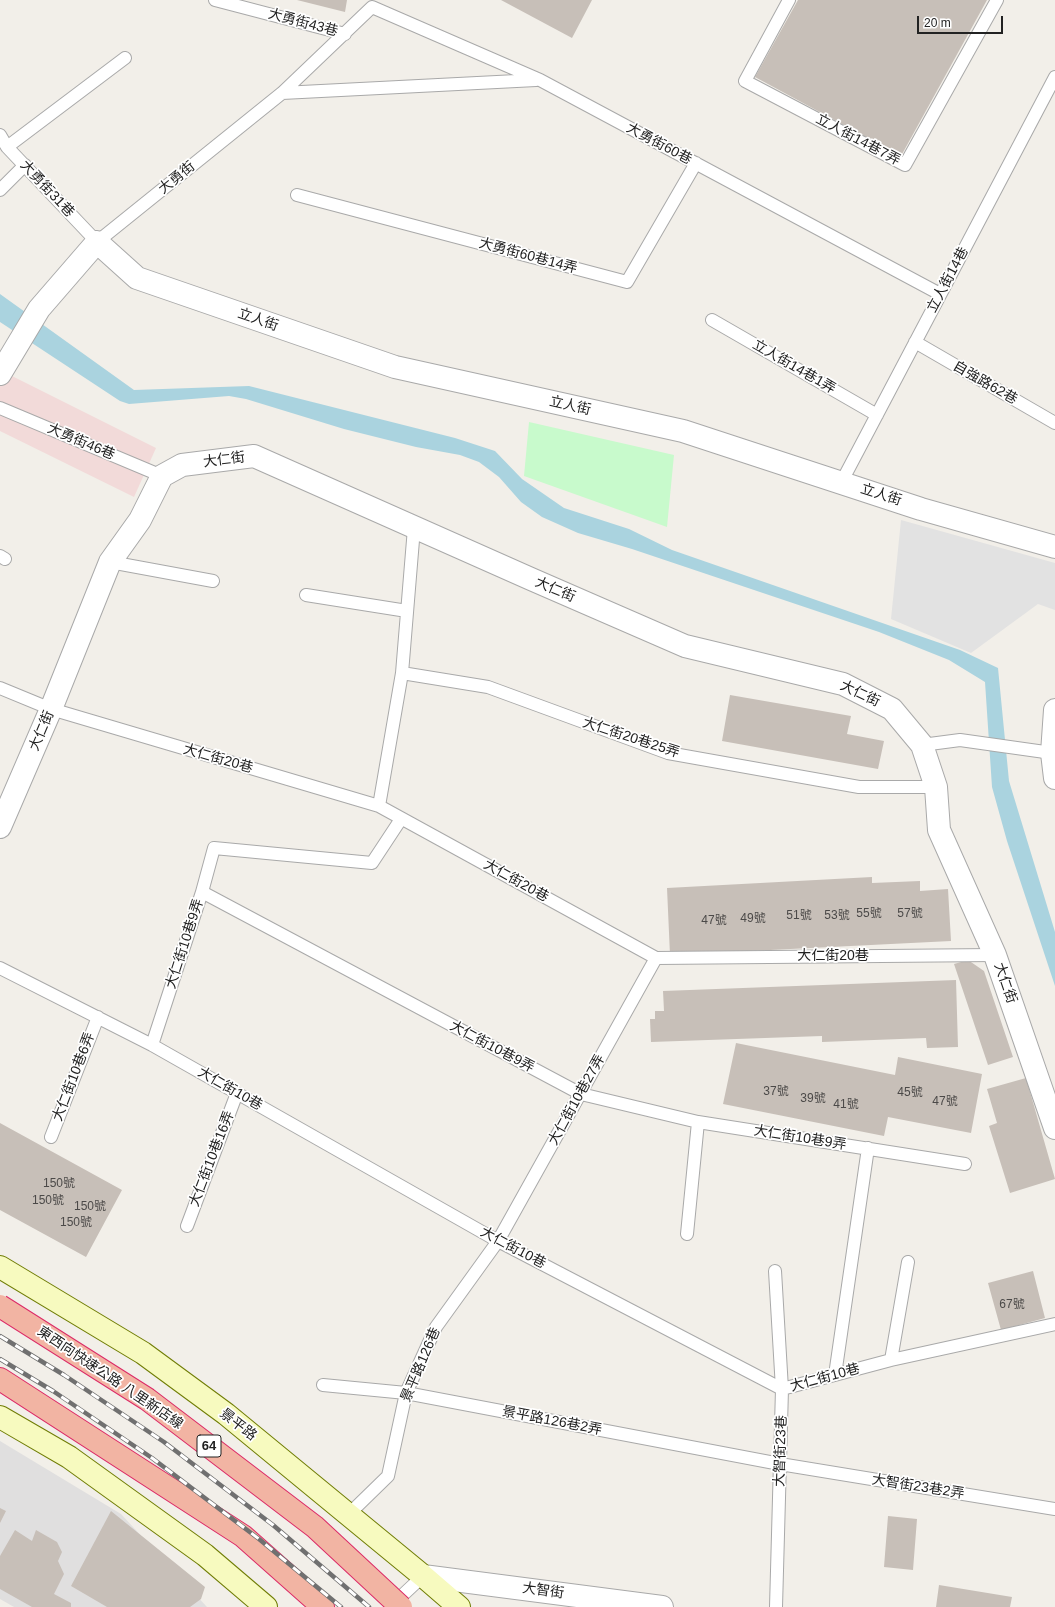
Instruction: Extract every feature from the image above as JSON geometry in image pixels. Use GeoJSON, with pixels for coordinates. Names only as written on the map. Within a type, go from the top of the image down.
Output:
{"type":"FeatureCollection","features":[{"type":"Feature","properties":{"kind":"highway","name":"東西向快速公路 八里新店線"},"geometry":{"type":"LineString","coordinates":[[0,1306],[147,1399],[315,1527],[401,1607]]}},
{"type":"Feature","properties":{"kind":"highway"},"geometry":{"type":"LineString","coordinates":[[0,1379],[243,1536],[323,1607]]}},
{"type":"Feature","properties":{"kind":"main road","name":"景平路"},"geometry":{"type":"LineString","coordinates":[[0,1267],[143,1353],[226,1414],[349,1514],[459,1607]]}},
{"type":"Feature","properties":{"kind":"main road"},"geometry":{"type":"LineString","coordinates":[[0,1417],[70,1457],[205,1555],[266,1607]]}},
{"type":"Feature","properties":{"kind":"street","name":"大勇街"},"geometry":{"type":"LineString","coordinates":[[0,374],[39,309],[97,242]]}},
{"type":"Feature","properties":{"kind":"street","name":"立人街"},"geometry":{"type":"LineString","coordinates":[[97,242],[136,278],[396,367],[683,432],[921,509],[1055,547]]}},
{"type":"Feature","properties":{"kind":"street","name":"大仁街"},"geometry":{"type":"LineString","coordinates":[[0,827],[51,709],[110,562],[140,520],[162,476],[182,465],[254,456],[414,528],[685,646],[843,684],[892,709],[922,745],[936,787],[939,830],[995,955],[1055,1128]]}},
{"type":"Feature","properties":{"kind":"street"},"geometry":{"type":"LineString","coordinates":[[1055,710],[1052,753],[1055,778]]}},
{"type":"Feature","properties":{"kind":"street","name":"大智街"},"geometry":{"type":"LineString","coordinates":[[423,1576],[662,1607]]}},
{"type":"Feature","properties":{"kind":"lane","name":"大勇街43巷"},"geometry":{"type":"LineString","coordinates":[[215,0],[345,34]]}},
{"type":"Feature","properties":{"kind":"lane","name":"立人街14巷7弄"},"geometry":{"type":"LineString","coordinates":[[789,0],[745,81],[905,165],[997,0]]}},
{"type":"Feature","properties":{"kind":"lane","name":"大勇街"},"geometry":{"type":"LineString","coordinates":[[97,242],[282,93],[345,34],[371,4]]}},
{"type":"Feature","properties":{"kind":"lane","name":"大勇街60巷"},"geometry":{"type":"LineString","coordinates":[[371,4],[540,80],[940,294]]}},
{"type":"Feature","properties":{"kind":"lane"},"geometry":{"type":"LineString","coordinates":[[7,147],[125,58]]}},
{"type":"Feature","properties":{"kind":"lane","name":"立人街14巷"},"geometry":{"type":"LineString","coordinates":[[841,483],[1055,77]]}},
{"type":"Feature","properties":{"kind":"lane"},"geometry":{"type":"LineString","coordinates":[[282,93],[540,80]]}},
{"type":"Feature","properties":{"kind":"lane","name":"大勇街31巷"},"geometry":{"type":"LineString","coordinates":[[0,135],[7,147],[97,242]]}},
{"type":"Feature","properties":{"kind":"lane","name":"大勇街60巷14弄"},"geometry":{"type":"LineString","coordinates":[[297,195],[627,282],[696,163]]}},
{"type":"Feature","properties":{"kind":"lane"},"geometry":{"type":"LineString","coordinates":[[0,190],[25,165]]}},
{"type":"Feature","properties":{"kind":"lane","name":"立人街14巷1弄"},"geometry":{"type":"LineString","coordinates":[[712,320],[876,415]]}},
{"type":"Feature","properties":{"kind":"lane","name":"自強路62巷"},"geometry":{"type":"LineString","coordinates":[[915,342],[1055,423]]}},
{"type":"Feature","properties":{"kind":"lane","name":"大勇街46巷"},"geometry":{"type":"LineString","coordinates":[[0,408],[162,476]]}},
{"type":"Feature","properties":{"kind":"lane"},"geometry":{"type":"LineString","coordinates":[[379,806],[402,673],[414,528]]}},
{"type":"Feature","properties":{"kind":"lane"},"geometry":{"type":"LineString","coordinates":[[110,562],[213,581]]}},
{"type":"Feature","properties":{"kind":"lane"},"geometry":{"type":"LineString","coordinates":[[306,595],[407,611]]}},
{"type":"Feature","properties":{"kind":"lane","name":"大仁街20巷25弄"},"geometry":{"type":"LineString","coordinates":[[402,673],[488,687],[668,753],[859,787],[936,787]]}},
{"type":"Feature","properties":{"kind":"lane","name":"大仁街20巷"},"geometry":{"type":"LineString","coordinates":[[0,688],[51,709],[379,806],[656,958],[995,955]]}},
{"type":"Feature","properties":{"kind":"lane"},"geometry":{"type":"LineString","coordinates":[[922,745],[960,740],[1052,753]]}},
{"type":"Feature","properties":{"kind":"lane"},"geometry":{"type":"LineString","coordinates":[[202,892],[214,848],[372,863],[401,819]]}},
{"type":"Feature","properties":{"kind":"lane","name":"大仁街10巷9弄"},"geometry":{"type":"LineString","coordinates":[[152,1045],[202,892],[581,1094],[698,1122],[965,1164]]}},
{"type":"Feature","properties":{"kind":"lane","name":"大仁街10巷27弄"},"geometry":{"type":"LineString","coordinates":[[498,1242],[656,958]]}},
{"type":"Feature","properties":{"kind":"lane","name":"大仁街10巷"},"geometry":{"type":"LineString","coordinates":[[0,968],[152,1045],[498,1242],[782,1389],[891,1360],[1055,1324]]}},
{"type":"Feature","properties":{"kind":"lane","name":"大仁街10巷6弄"},"geometry":{"type":"LineString","coordinates":[[51,1137],[98,1017]]}},
{"type":"Feature","properties":{"kind":"lane","name":"大仁街10巷16弄"},"geometry":{"type":"LineString","coordinates":[[187,1226],[237,1093]]}},
{"type":"Feature","properties":{"kind":"lane"},"geometry":{"type":"LineString","coordinates":[[687,1234],[698,1122]]}},
{"type":"Feature","properties":{"kind":"lane"},"geometry":{"type":"LineString","coordinates":[[835,1375],[868,1148]]}},
{"type":"Feature","properties":{"kind":"lane","name":"景平路126巷"},"geometry":{"type":"LineString","coordinates":[[349,1514],[388,1476],[406,1393],[436,1327],[498,1242]]}},
{"type":"Feature","properties":{"kind":"lane"},"geometry":{"type":"LineString","coordinates":[[891,1360],[908,1262]]}},
{"type":"Feature","properties":{"kind":"lane","name":"大智街23巷"},"geometry":{"type":"LineString","coordinates":[[775,1271],[782,1389],[776,1607]]}},
{"type":"Feature","properties":{"kind":"lane","name":"景平路126巷2弄"},"geometry":{"type":"LineString","coordinates":[[323,1385],[406,1393],[780,1464]]}},
{"type":"Feature","properties":{"kind":"lane","name":"大智街23巷2弄"},"geometry":{"type":"LineString","coordinates":[[780,1464],[1055,1509]]}},
{"type":"Feature","properties":{"kind":"lane"},"geometry":{"type":"LineString","coordinates":[[390,1607],[423,1576]]}},
{"type":"Feature","properties":{"kind":"shaded area"},"geometry":{"type":"Polygon","coordinates":[[[0,370],[156,448],[134,497],[0,431],[0,370]]]}},
{"type":"Feature","properties":{"kind":"shaded area"},"geometry":{"type":"Polygon","coordinates":[[[901,520],[1055,563],[1055,610],[1038,604],[971,653],[891,619],[901,520]]]}},
{"type":"Feature","properties":{"kind":"shaded area"},"geometry":{"type":"Polygon","coordinates":[[[0,1441],[121,1514],[207,1607],[14,1607],[0,1599],[0,1441]]]}},
{"type":"Feature","properties":{"kind":"green space"},"geometry":{"type":"Polygon","coordinates":[[[529,422],[674,455],[667,527],[524,476],[529,422]]]}},
{"type":"Feature","properties":{"kind":"water"},"geometry":{"type":"Polygon","coordinates":[[[0,294],[134,390],[249,386],[455,438],[495,451],[522,479],[564,508],[629,529],[672,550],[960,650],[998,668],[1009,781],[1055,932],[1055,986],[1007,841],[992,787],[985,682],[949,660],[879,632],[632,549],[578,533],[542,517],[521,502],[499,477],[479,462],[460,455],[416,447],[344,429],[246,399],[229,396],[129,404],[120,401],[0,322],[0,294]]]}},
{"type":"Feature","properties":{"kind":"building"},"geometry":{"type":"Polygon","coordinates":[[[297,0],[347,0],[345,12],[297,0]]]}},
{"type":"Feature","properties":{"kind":"building"},"geometry":{"type":"Polygon","coordinates":[[[501,0],[592,0],[572,38],[501,0]]]}},
{"type":"Feature","properties":{"kind":"building"},"geometry":{"type":"Polygon","coordinates":[[[798,0],[987,0],[901,156],[755,77],[798,0]]]}},
{"type":"Feature","properties":{"kind":"building"},"geometry":{"type":"Polygon","coordinates":[[[730,695],[851,716],[847,734],[884,741],[878,769],[722,741],[730,695]]]}},
{"type":"Feature","properties":{"kind":"building"},"geometry":{"type":"Polygon","coordinates":[[[872,877],[872,883],[920,881],[920,891],[948,889],[951,941],[670,955],[667,888],[872,877]]]}},
{"type":"Feature","properties":{"kind":"building"},"geometry":{"type":"Polygon","coordinates":[[[968,960],[984,971],[1013,1057],[988,1065],[954,964],[968,960]]]}},
{"type":"Feature","properties":{"kind":"building"},"geometry":{"type":"Polygon","coordinates":[[[956,980],[958,1047],[927,1048],[926,1038],[822,1042],[822,1036],[651,1042],[650,1019],[655,1019],[655,1011],[664,1011],[663,991],[956,980]]]}},
{"type":"Feature","properties":{"kind":"building"},"geometry":{"type":"Polygon","coordinates":[[[736,1043],[895,1075],[898,1057],[982,1074],[971,1133],[888,1117],[884,1136],[723,1104],[736,1043]]]}},
{"type":"Feature","properties":{"kind":"building"},"geometry":{"type":"Polygon","coordinates":[[[1026,1078],[1055,1179],[1010,1193],[989,1126],[997,1123],[987,1089],[1026,1078]]]}},
{"type":"Feature","properties":{"kind":"building"},"geometry":{"type":"Polygon","coordinates":[[[0,1123],[122,1190],[86,1257],[0,1210],[0,1123]]]}},
{"type":"Feature","properties":{"kind":"building"},"geometry":{"type":"Polygon","coordinates":[[[1033,1271],[1045,1318],[1001,1330],[988,1283],[1033,1271]]]}},
{"type":"Feature","properties":{"kind":"building"},"geometry":{"type":"Polygon","coordinates":[[[0,1508],[6,1511],[0,1523],[0,1508]]]}},
{"type":"Feature","properties":{"kind":"building"},"geometry":{"type":"Polygon","coordinates":[[[111,1511],[205,1587],[201,1599],[190,1607],[107,1607],[71,1586],[111,1511]]]}},
{"type":"Feature","properties":{"kind":"building"},"geometry":{"type":"Polygon","coordinates":[[[888,1516],[917,1519],[913,1570],[884,1567],[888,1516]]]}},
{"type":"Feature","properties":{"kind":"building"},"geometry":{"type":"Polygon","coordinates":[[[15,1530],[32,1541],[36,1530],[57,1542],[62,1552],[58,1561],[64,1574],[54,1594],[71,1603],[71,1607],[32,1607],[0,1589],[0,1556],[15,1530]]]}},
{"type":"Feature","properties":{"kind":"building"},"geometry":{"type":"Polygon","coordinates":[[[939,1585],[1012,1597],[1010,1607],[936,1607],[939,1585]]]}},
{"type":"Feature","properties":{"kind":"railway"},"geometry":{"type":"LineString","coordinates":[[0,1336],[64,1375],[164,1442],[273,1525],[369,1607]]}},
{"type":"Feature","properties":{"kind":"railway"},"geometry":{"type":"LineString","coordinates":[[0,1359],[53,1391],[152,1458],[259,1539],[341,1607]]}}]}
